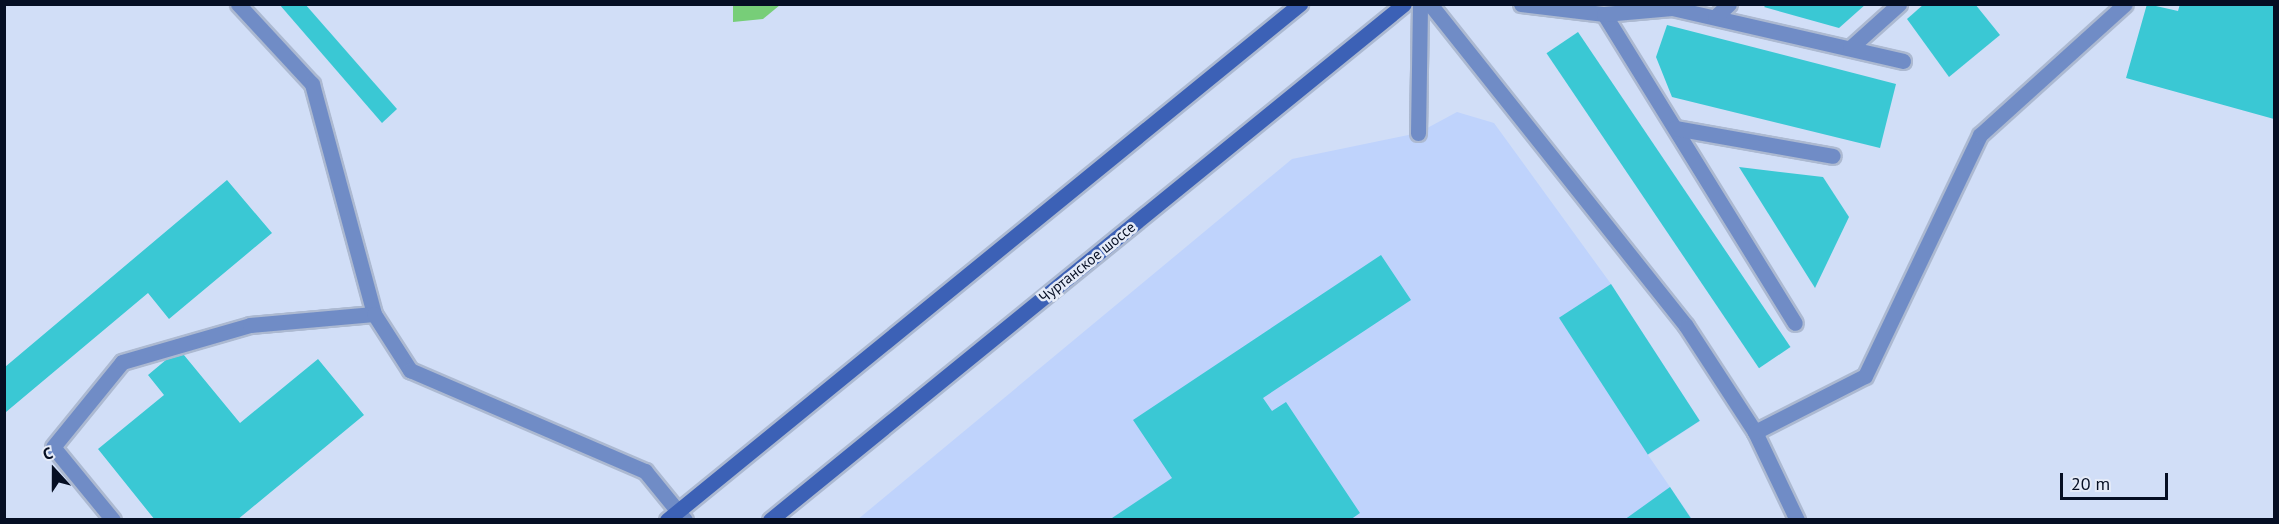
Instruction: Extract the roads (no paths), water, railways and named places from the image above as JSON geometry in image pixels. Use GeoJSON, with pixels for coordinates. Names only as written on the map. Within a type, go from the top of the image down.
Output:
{"type":"FeatureCollection","features":[{"type":"Feature","properties":{"kind":"street"},"geometry":{"type":"LineString","coordinates":[[676,516],[1300,4]]}},
{"type":"Feature","properties":{"kind":"street","name":"Чуртанское шоссе"},"geometry":{"type":"LineString","coordinates":[[770,519],[1404,4]]}},
{"type":"Feature","properties":{"kind":"lane"},"geometry":{"type":"LineString","coordinates":[[238,4],[312,84],[374,314],[410,370],[645,471],[676,516]]}},
{"type":"Feature","properties":{"kind":"lane"},"geometry":{"type":"LineString","coordinates":[[1418,133],[1420,4]]}},
{"type":"Feature","properties":{"kind":"lane"},"geometry":{"type":"LineString","coordinates":[[1430,4],[1686,326],[1755,432],[1797,519]]}},
{"type":"Feature","properties":{"kind":"lane"},"geometry":{"type":"LineString","coordinates":[[1521,4],[1576,8],[1604,14],[1672,8],[1903,61]]}},
{"type":"Feature","properties":{"kind":"lane"},"geometry":{"type":"LineString","coordinates":[[1715,17],[1730,4]]}},
{"type":"Feature","properties":{"kind":"lane"},"geometry":{"type":"LineString","coordinates":[[1850,48],[1899,4]]}},
{"type":"Feature","properties":{"kind":"lane"},"geometry":{"type":"LineString","coordinates":[[1755,432],[1865,376],[1980,135],[2125,4]]}},
{"type":"Feature","properties":{"kind":"lane"},"geometry":{"type":"LineString","coordinates":[[1604,14],[1795,323]]}},
{"type":"Feature","properties":{"kind":"lane"},"geometry":{"type":"LineString","coordinates":[[1675,128],[1833,156]]}},
{"type":"Feature","properties":{"kind":"lane"},"geometry":{"type":"LineString","coordinates":[[113,519],[53,447],[122,362],[250,325],[374,314]]}}]}
